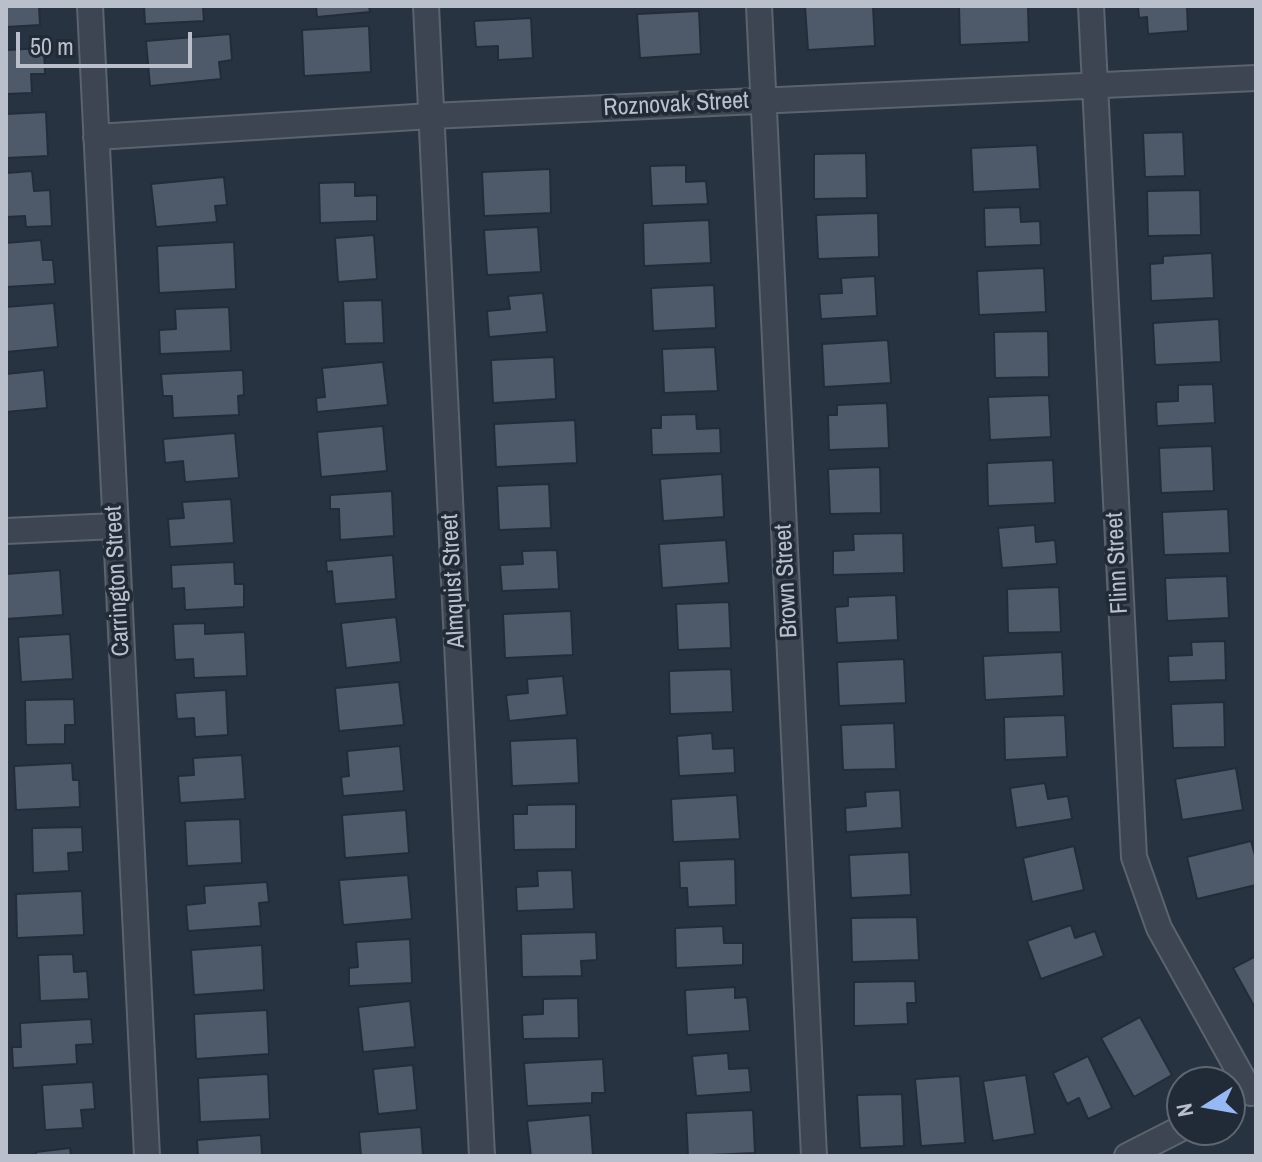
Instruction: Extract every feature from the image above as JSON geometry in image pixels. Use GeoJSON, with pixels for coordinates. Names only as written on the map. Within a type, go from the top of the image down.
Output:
{"type":"FeatureCollection","features":[{"type":"Feature","properties":{"kind":"street","name":"Carrington Street"},"geometry":{"type":"LineString","coordinates":[[90,6],[147,1156]]}},
{"type":"Feature","properties":{"kind":"street","name":"Almquist Street"},"geometry":{"type":"LineString","coordinates":[[426,6],[482,1156]]}},
{"type":"Feature","properties":{"kind":"street","name":"Brown Street"},"geometry":{"type":"LineString","coordinates":[[759,6],[814,1156]]}},
{"type":"Feature","properties":{"kind":"street","name":"Flinn Street"},"geometry":{"type":"LineString","coordinates":[[1091,6],[1134,857],[1159,928],[1231,1066]]}},
{"type":"Feature","properties":{"kind":"street","name":"Roznovak Street"},"geometry":{"type":"LineString","coordinates":[[96,137],[431,116],[1256,78]]}},
{"type":"Feature","properties":{"kind":"street"},"geometry":{"type":"LineString","coordinates":[[6,531],[115,526]]}},
{"type":"Feature","properties":{"kind":"street"},"geometry":{"type":"LineString","coordinates":[[1127,1156],[1166,1136]]}},
{"type":"Feature","properties":{"kind":"building"},"geometry":{"type":"Polygon","coordinates":[[[6,6],[39,6],[40,25],[6,27],[6,6]]]}},
{"type":"Feature","properties":{"kind":"building"},"geometry":{"type":"Polygon","coordinates":[[[144,6],[203,6],[204,21],[145,24],[144,6]]]}},
{"type":"Feature","properties":{"kind":"building"},"geometry":{"type":"Polygon","coordinates":[[[316,6],[369,6],[370,12],[317,17],[316,6]]]}},
{"type":"Feature","properties":{"kind":"building"},"geometry":{"type":"Polygon","coordinates":[[[805,6],[873,6],[875,46],[808,50],[805,6]]]}},
{"type":"Feature","properties":{"kind":"building"},"geometry":{"type":"Polygon","coordinates":[[[959,6],[1028,6],[1029,42],[960,45],[959,6]]]}},
{"type":"Feature","properties":{"kind":"building"},"geometry":{"type":"Polygon","coordinates":[[[1138,6],[1187,6],[1188,31],[1148,34],[1147,17],[1139,18],[1138,6]]]}},
{"type":"Feature","properties":{"kind":"building"},"geometry":{"type":"Polygon","coordinates":[[[699,11],[701,54],[640,58],[637,14],[699,11]]]}},
{"type":"Feature","properties":{"kind":"building"},"geometry":{"type":"Polygon","coordinates":[[[531,18],[533,58],[498,60],[498,46],[476,47],[474,21],[531,18]]]}},
{"type":"Feature","properties":{"kind":"building"},"geometry":{"type":"Polygon","coordinates":[[[369,26],[371,72],[304,76],[302,30],[369,26]]]}},
{"type":"Feature","properties":{"kind":"building"},"geometry":{"type":"Polygon","coordinates":[[[230,34],[232,60],[219,62],[221,79],[150,86],[146,41],[230,34]]]}},
{"type":"Feature","properties":{"kind":"building"},"geometry":{"type":"Polygon","coordinates":[[[44,48],[45,74],[31,74],[32,93],[6,94],[6,50],[44,48]]]}},
{"type":"Feature","properties":{"kind":"building"},"geometry":{"type":"Polygon","coordinates":[[[46,112],[48,156],[6,158],[6,114],[46,112]]]}},
{"type":"Feature","properties":{"kind":"building"},"geometry":{"type":"Polygon","coordinates":[[[1183,132],[1185,176],[1145,177],[1143,133],[1183,132]]]}},
{"type":"Feature","properties":{"kind":"building"},"geometry":{"type":"Polygon","coordinates":[[[1037,145],[1040,189],[973,192],[971,148],[1037,145]]]}},
{"type":"Feature","properties":{"kind":"building"},"geometry":{"type":"Polygon","coordinates":[[[866,153],[867,198],[814,199],[814,154],[866,153]]]}},
{"type":"Feature","properties":{"kind":"building"},"geometry":{"type":"Polygon","coordinates":[[[686,165],[686,182],[706,181],[708,204],[652,206],[650,166],[686,165]]]}},
{"type":"Feature","properties":{"kind":"building"},"geometry":{"type":"Polygon","coordinates":[[[550,169],[551,213],[484,216],[482,172],[550,169]]]}},
{"type":"Feature","properties":{"kind":"building"},"geometry":{"type":"Polygon","coordinates":[[[32,171],[34,191],[50,190],[52,226],[26,227],[25,216],[6,217],[6,173],[32,171]]]}},
{"type":"Feature","properties":{"kind":"building"},"geometry":{"type":"Polygon","coordinates":[[[224,177],[227,205],[215,206],[217,222],[156,227],[151,184],[224,177]]]}},
{"type":"Feature","properties":{"kind":"building"},"geometry":{"type":"Polygon","coordinates":[[[355,182],[355,196],[377,195],[377,221],[320,223],[319,183],[355,182]]]}},
{"type":"Feature","properties":{"kind":"building"},"geometry":{"type":"Polygon","coordinates":[[[1200,190],[1201,235],[1148,236],[1147,191],[1200,190]]]}},
{"type":"Feature","properties":{"kind":"building"},"geometry":{"type":"Polygon","coordinates":[[[1020,207],[1021,222],[1040,221],[1041,245],[985,247],[984,208],[1020,207]]]}},
{"type":"Feature","properties":{"kind":"building"},"geometry":{"type":"Polygon","coordinates":[[[878,213],[879,257],[818,259],[816,215],[878,213]]]}},
{"type":"Feature","properties":{"kind":"building"},"geometry":{"type":"Polygon","coordinates":[[[709,220],[711,263],[644,266],[643,223],[709,220]]]}},
{"type":"Feature","properties":{"kind":"building"},"geometry":{"type":"Polygon","coordinates":[[[538,227],[541,272],[487,275],[484,230],[538,227]]]}},
{"type":"Feature","properties":{"kind":"building"},"geometry":{"type":"Polygon","coordinates":[[[374,235],[377,279],[338,282],[335,238],[374,235]]]}},
{"type":"Feature","properties":{"kind":"building"},"geometry":{"type":"Polygon","coordinates":[[[41,240],[43,260],[53,260],[55,284],[6,287],[6,243],[41,240]]]}},
{"type":"Feature","properties":{"kind":"building"},"geometry":{"type":"Polygon","coordinates":[[[234,242],[236,289],[159,293],[157,246],[234,242]]]}},
{"type":"Feature","properties":{"kind":"building"},"geometry":{"type":"Polygon","coordinates":[[[1212,253],[1214,298],[1151,301],[1150,264],[1163,263],[1163,256],[1212,253]]]}},
{"type":"Feature","properties":{"kind":"building"},"geometry":{"type":"Polygon","coordinates":[[[1044,268],[1046,312],[979,315],[977,271],[1044,268]]]}},
{"type":"Feature","properties":{"kind":"building"},"geometry":{"type":"Polygon","coordinates":[[[875,276],[877,316],[821,319],[819,294],[842,293],[841,278],[875,276]]]}},
{"type":"Feature","properties":{"kind":"building"},"geometry":{"type":"Polygon","coordinates":[[[714,285],[716,328],[653,331],[651,288],[714,285]]]}},
{"type":"Feature","properties":{"kind":"building"},"geometry":{"type":"Polygon","coordinates":[[[543,293],[547,332],[489,337],[487,311],[510,309],[508,296],[543,293]]]}},
{"type":"Feature","properties":{"kind":"building"},"geometry":{"type":"Polygon","coordinates":[[[382,300],[384,343],[345,344],[343,301],[382,300]]]}},
{"type":"Feature","properties":{"kind":"building"},"geometry":{"type":"Polygon","coordinates":[[[54,303],[58,347],[6,352],[6,307],[54,303]]]}},
{"type":"Feature","properties":{"kind":"building"},"geometry":{"type":"Polygon","coordinates":[[[229,307],[231,351],[160,354],[159,330],[176,329],[175,309],[229,307]]]}},
{"type":"Feature","properties":{"kind":"building"},"geometry":{"type":"Polygon","coordinates":[[[1219,319],[1221,362],[1155,365],[1153,323],[1219,319]]]}},
{"type":"Feature","properties":{"kind":"building"},"geometry":{"type":"Polygon","coordinates":[[[1048,331],[1049,377],[995,378],[994,332],[1048,331]]]}},
{"type":"Feature","properties":{"kind":"building"},"geometry":{"type":"Polygon","coordinates":[[[888,340],[891,383],[824,387],[822,344],[888,340]]]}},
{"type":"Feature","properties":{"kind":"building"},"geometry":{"type":"Polygon","coordinates":[[[715,347],[718,391],[664,393],[662,349],[715,347]]]}},
{"type":"Feature","properties":{"kind":"building"},"geometry":{"type":"Polygon","coordinates":[[[554,357],[556,399],[493,403],[491,360],[554,357]]]}},
{"type":"Feature","properties":{"kind":"building"},"geometry":{"type":"Polygon","coordinates":[[[383,362],[388,405],[317,412],[316,398],[325,397],[322,368],[383,362]]]}},
{"type":"Feature","properties":{"kind":"building"},"geometry":{"type":"Polygon","coordinates":[[[44,370],[47,408],[6,412],[6,374],[44,370]]]}},
{"type":"Feature","properties":{"kind":"building"},"geometry":{"type":"Polygon","coordinates":[[[243,370],[244,395],[238,396],[239,415],[173,418],[172,396],[163,396],[161,374],[243,370]]]}},
{"type":"Feature","properties":{"kind":"building"},"geometry":{"type":"Polygon","coordinates":[[[1213,384],[1215,423],[1157,426],[1156,402],[1178,401],[1178,385],[1213,384]]]}},
{"type":"Feature","properties":{"kind":"building"},"geometry":{"type":"Polygon","coordinates":[[[1049,395],[1051,437],[990,440],[988,397],[1049,395]]]}},
{"type":"Feature","properties":{"kind":"building"},"geometry":{"type":"Polygon","coordinates":[[[887,403],[889,448],[829,450],[828,415],[837,415],[837,405],[887,403]]]}},
{"type":"Feature","properties":{"kind":"building"},"geometry":{"type":"Polygon","coordinates":[[[696,414],[697,429],[720,428],[721,453],[652,455],[651,428],[661,428],[661,415],[696,414]]]}},
{"type":"Feature","properties":{"kind":"building"},"geometry":{"type":"Polygon","coordinates":[[[575,420],[577,463],[496,467],[494,424],[575,420]]]}},
{"type":"Feature","properties":{"kind":"building"},"geometry":{"type":"Polygon","coordinates":[[[383,426],[387,471],[321,477],[317,432],[383,426]]]}},
{"type":"Feature","properties":{"kind":"building"},"geometry":{"type":"Polygon","coordinates":[[[235,433],[239,478],[185,482],[183,461],[165,463],[163,439],[235,433]]]}},
{"type":"Feature","properties":{"kind":"building"},"geometry":{"type":"Polygon","coordinates":[[[1212,446],[1214,491],[1161,493],[1159,448],[1212,446]]]}},
{"type":"Feature","properties":{"kind":"building"},"geometry":{"type":"Polygon","coordinates":[[[1053,460],[1055,503],[988,506],[987,463],[1053,460]]]}},
{"type":"Feature","properties":{"kind":"building"},"geometry":{"type":"Polygon","coordinates":[[[880,467],[881,513],[830,514],[828,469],[880,467]]]}},
{"type":"Feature","properties":{"kind":"building"},"geometry":{"type":"Polygon","coordinates":[[[722,474],[724,517],[663,521],[660,479],[722,474]]]}},
{"type":"Feature","properties":{"kind":"building"},"geometry":{"type":"Polygon","coordinates":[[[549,484],[551,528],[499,530],[497,486],[549,484]]]}},
{"type":"Feature","properties":{"kind":"building"},"geometry":{"type":"Polygon","coordinates":[[[392,491],[394,536],[340,540],[339,509],[330,509],[330,495],[392,491]]]}},
{"type":"Feature","properties":{"kind":"building"},"geometry":{"type":"Polygon","coordinates":[[[231,499],[234,543],[170,547],[168,519],[184,518],[182,502],[231,499]]]}},
{"type":"Feature","properties":{"kind":"building"},"geometry":{"type":"Polygon","coordinates":[[[1228,509],[1230,553],[1164,555],[1162,512],[1228,509]]]}},
{"type":"Feature","properties":{"kind":"building"},"geometry":{"type":"Polygon","coordinates":[[[1035,525],[1036,542],[1055,540],[1057,564],[1002,568],[998,528],[1035,525]]]}},
{"type":"Feature","properties":{"kind":"building"},"geometry":{"type":"Polygon","coordinates":[[[903,533],[904,573],[833,575],[833,551],[854,550],[853,534],[903,533]]]}},
{"type":"Feature","properties":{"kind":"building"},"geometry":{"type":"Polygon","coordinates":[[[726,540],[729,583],[662,588],[659,544],[726,540]]]}},
{"type":"Feature","properties":{"kind":"building"},"geometry":{"type":"Polygon","coordinates":[[[557,550],[559,589],[502,591],[500,565],[523,564],[522,551],[557,550]]]}},
{"type":"Feature","properties":{"kind":"building"},"geometry":{"type":"Polygon","coordinates":[[[393,555],[396,599],[335,604],[332,571],[327,572],[326,561],[393,555]]]}},
{"type":"Feature","properties":{"kind":"building"},"geometry":{"type":"Polygon","coordinates":[[[234,562],[235,584],[244,584],[244,607],[185,610],[184,588],[172,589],[171,565],[234,562]]]}},
{"type":"Feature","properties":{"kind":"building"},"geometry":{"type":"Polygon","coordinates":[[[60,570],[63,615],[6,619],[6,574],[60,570]]]}},
{"type":"Feature","properties":{"kind":"building"},"geometry":{"type":"Polygon","coordinates":[[[1227,576],[1229,618],[1167,621],[1165,578],[1227,576]]]}},
{"type":"Feature","properties":{"kind":"building"},"geometry":{"type":"Polygon","coordinates":[[[1059,587],[1061,632],[1008,633],[1007,589],[1059,587]]]}},
{"type":"Feature","properties":{"kind":"building"},"geometry":{"type":"Polygon","coordinates":[[[896,595],[898,640],[837,643],[835,607],[848,606],[848,597],[896,595]]]}},
{"type":"Feature","properties":{"kind":"building"},"geometry":{"type":"Polygon","coordinates":[[[729,602],[731,648],[678,650],[676,604],[729,602]]]}},
{"type":"Feature","properties":{"kind":"building"},"geometry":{"type":"Polygon","coordinates":[[[571,611],[573,655],[505,658],[503,614],[571,611]]]}},
{"type":"Feature","properties":{"kind":"building"},"geometry":{"type":"Polygon","coordinates":[[[396,617],[401,662],[346,668],[341,623],[396,617]]]}},
{"type":"Feature","properties":{"kind":"building"},"geometry":{"type":"Polygon","coordinates":[[[205,623],[205,634],[245,632],[247,676],[194,678],[193,659],[175,660],[173,624],[205,623]]]}},
{"type":"Feature","properties":{"kind":"building"},"geometry":{"type":"Polygon","coordinates":[[[70,634],[73,679],[21,682],[18,637],[70,634]]]}},
{"type":"Feature","properties":{"kind":"building"},"geometry":{"type":"Polygon","coordinates":[[[1225,641],[1226,680],[1169,682],[1168,656],[1192,655],[1191,642],[1225,641]]]}},
{"type":"Feature","properties":{"kind":"building"},"geometry":{"type":"Polygon","coordinates":[[[1062,652],[1064,696],[985,700],[983,656],[1062,652]]]}},
{"type":"Feature","properties":{"kind":"building"},"geometry":{"type":"Polygon","coordinates":[[[904,659],[906,703],[839,706],[837,662],[904,659]]]}},
{"type":"Feature","properties":{"kind":"building"},"geometry":{"type":"Polygon","coordinates":[[[731,669],[733,712],[670,714],[669,671],[731,669]]]}},
{"type":"Feature","properties":{"kind":"building"},"geometry":{"type":"Polygon","coordinates":[[[563,676],[567,715],[509,721],[506,695],[528,693],[527,679],[563,676]]]}},
{"type":"Feature","properties":{"kind":"building"},"geometry":{"type":"Polygon","coordinates":[[[399,682],[404,725],[339,731],[335,688],[399,682]]]}},
{"type":"Feature","properties":{"kind":"building"},"geometry":{"type":"Polygon","coordinates":[[[226,690],[228,735],[195,737],[194,718],[177,719],[175,693],[226,690]]]}},
{"type":"Feature","properties":{"kind":"building"},"geometry":{"type":"Polygon","coordinates":[[[74,699],[75,725],[65,725],[65,744],[26,745],[25,700],[74,699]]]}},
{"type":"Feature","properties":{"kind":"building"},"geometry":{"type":"Polygon","coordinates":[[[1224,702],[1225,747],[1173,748],[1171,704],[1224,702]]]}},
{"type":"Feature","properties":{"kind":"building"},"geometry":{"type":"Polygon","coordinates":[[[1065,715],[1067,757],[1005,760],[1004,717],[1065,715]]]}},
{"type":"Feature","properties":{"kind":"building"},"geometry":{"type":"Polygon","coordinates":[[[894,723],[896,769],[843,770],[841,725],[894,723]]]}},
{"type":"Feature","properties":{"kind":"building"},"geometry":{"type":"Polygon","coordinates":[[[712,733],[713,749],[734,748],[735,773],[679,776],[677,736],[712,733]]]}},
{"type":"Feature","properties":{"kind":"building"},"geometry":{"type":"Polygon","coordinates":[[[577,738],[579,783],[512,786],[510,741],[577,738]]]}},
{"type":"Feature","properties":{"kind":"building"},"geometry":{"type":"Polygon","coordinates":[[[400,746],[404,791],[343,796],[341,777],[349,776],[347,751],[400,746]]]}},
{"type":"Feature","properties":{"kind":"building"},"geometry":{"type":"Polygon","coordinates":[[[242,755],[245,799],[180,803],[178,776],[194,775],[193,758],[242,755]]]}},
{"type":"Feature","properties":{"kind":"building"},"geometry":{"type":"Polygon","coordinates":[[[72,763],[73,780],[79,780],[80,807],[16,810],[14,766],[72,763]]]}},
{"type":"Feature","properties":{"kind":"building"},"geometry":{"type":"Polygon","coordinates":[[[1236,768],[1243,810],[1182,820],[1175,779],[1236,768]]]}},
{"type":"Feature","properties":{"kind":"building"},"geometry":{"type":"Polygon","coordinates":[[[1045,783],[1048,799],[1068,796],[1072,819],[1016,828],[1010,788],[1045,783]]]}},
{"type":"Feature","properties":{"kind":"building"},"geometry":{"type":"Polygon","coordinates":[[[900,790],[902,828],[846,832],[845,808],[866,806],[865,792],[900,790]]]}},
{"type":"Feature","properties":{"kind":"building"},"geometry":{"type":"Polygon","coordinates":[[[737,795],[740,839],[673,842],[671,799],[737,795]]]}},
{"type":"Feature","properties":{"kind":"building"},"geometry":{"type":"Polygon","coordinates":[[[576,804],[576,849],[514,850],[513,814],[527,814],[527,805],[576,804]]]}},
{"type":"Feature","properties":{"kind":"building"},"geometry":{"type":"Polygon","coordinates":[[[406,810],[409,853],[345,858],[342,815],[406,810]]]}},
{"type":"Feature","properties":{"kind":"building"},"geometry":{"type":"Polygon","coordinates":[[[240,819],[242,863],[187,866],[185,821],[240,819]]]}},
{"type":"Feature","properties":{"kind":"building"},"geometry":{"type":"Polygon","coordinates":[[[82,827],[83,852],[68,853],[69,871],[33,873],[32,828],[82,827]]]}},
{"type":"Feature","properties":{"kind":"building"},"geometry":{"type":"Polygon","coordinates":[[[1251,841],[1256,859],[1256,885],[1197,899],[1187,857],[1251,841]]]}},
{"type":"Feature","properties":{"kind":"building"},"geometry":{"type":"Polygon","coordinates":[[[1074,846],[1084,890],[1032,902],[1023,858],[1074,846]]]}},
{"type":"Feature","properties":{"kind":"building"},"geometry":{"type":"Polygon","coordinates":[[[909,852],[911,895],[851,898],[849,855],[909,852]]]}},
{"type":"Feature","properties":{"kind":"building"},"geometry":{"type":"Polygon","coordinates":[[[735,859],[736,905],[688,907],[687,888],[680,888],[679,861],[735,859]]]}},
{"type":"Feature","properties":{"kind":"building"},"geometry":{"type":"Polygon","coordinates":[[[572,870],[574,909],[517,911],[516,887],[538,886],[537,871],[572,870]]]}},
{"type":"Feature","properties":{"kind":"building"},"geometry":{"type":"Polygon","coordinates":[[[408,875],[412,919],[343,925],[339,880],[408,875]]]}},
{"type":"Feature","properties":{"kind":"building"},"geometry":{"type":"Polygon","coordinates":[[[267,882],[269,902],[259,903],[261,926],[188,931],[186,905],[205,903],[204,886],[267,882]]]}},
{"type":"Feature","properties":{"kind":"building"},"geometry":{"type":"Polygon","coordinates":[[[82,891],[84,935],[17,938],[16,894],[82,891]]]}},
{"type":"Feature","properties":{"kind":"building"},"geometry":{"type":"Polygon","coordinates":[[[917,917],[919,960],[852,962],[851,918],[917,917]]]}},
{"type":"Feature","properties":{"kind":"building"},"geometry":{"type":"Polygon","coordinates":[[[1071,925],[1075,938],[1095,931],[1104,956],[1041,979],[1027,941],[1071,925]]]}},
{"type":"Feature","properties":{"kind":"building"},"geometry":{"type":"Polygon","coordinates":[[[723,926],[724,943],[743,943],[743,965],[676,968],[675,928],[723,926]]]}},
{"type":"Feature","properties":{"kind":"building"},"geometry":{"type":"Polygon","coordinates":[[[596,932],[597,960],[581,961],[582,976],[522,977],[521,934],[596,932]]]}},
{"type":"Feature","properties":{"kind":"building"},"geometry":{"type":"Polygon","coordinates":[[[410,939],[412,983],[349,986],[349,968],[358,967],[356,942],[410,939]]]}},
{"type":"Feature","properties":{"kind":"building"},"geometry":{"type":"Polygon","coordinates":[[[262,945],[264,990],[194,995],[191,950],[262,945]]]}},
{"type":"Feature","properties":{"kind":"building"},"geometry":{"type":"Polygon","coordinates":[[[73,954],[74,972],[87,971],[89,999],[40,1001],[38,955],[73,954]]]}},
{"type":"Feature","properties":{"kind":"building"},"geometry":{"type":"Polygon","coordinates":[[[1256,956],[1256,1005],[1254,1006],[1233,968],[1256,956]]]}},
{"type":"Feature","properties":{"kind":"building"},"geometry":{"type":"Polygon","coordinates":[[[915,981],[916,1003],[907,1003],[908,1024],[854,1026],[854,982],[915,981]]]}},
{"type":"Feature","properties":{"kind":"building"},"geometry":{"type":"Polygon","coordinates":[[[735,987],[735,998],[747,997],[750,1031],[687,1035],[685,990],[735,987]]]}},
{"type":"Feature","properties":{"kind":"building"},"geometry":{"type":"Polygon","coordinates":[[[578,998],[579,1038],[523,1039],[522,1015],[543,1014],[543,999],[578,998]]]}},
{"type":"Feature","properties":{"kind":"building"},"geometry":{"type":"Polygon","coordinates":[[[410,1001],[415,1047],[363,1052],[358,1007],[410,1001]]]}},
{"type":"Feature","properties":{"kind":"building"},"geometry":{"type":"Polygon","coordinates":[[[267,1010],[269,1054],[196,1059],[194,1014],[267,1010]]]}},
{"type":"Feature","properties":{"kind":"building"},"geometry":{"type":"Polygon","coordinates":[[[1140,1017],[1167,1066],[1166,1078],[1134,1097],[1101,1038],[1140,1017]]]}},
{"type":"Feature","properties":{"kind":"building"},"geometry":{"type":"Polygon","coordinates":[[[91,1019],[93,1044],[76,1045],[77,1064],[13,1068],[12,1047],[21,1047],[20,1023],[91,1019]]]}},
{"type":"Feature","properties":{"kind":"building"},"geometry":{"type":"Polygon","coordinates":[[[728,1053],[729,1069],[749,1068],[751,1092],[696,1096],[692,1056],[728,1053]]]}},
{"type":"Feature","properties":{"kind":"building"},"geometry":{"type":"Polygon","coordinates":[[[1088,1056],[1112,1108],[1088,1119],[1079,1098],[1067,1104],[1053,1073],[1088,1056]]]}},
{"type":"Feature","properties":{"kind":"building"},"geometry":{"type":"Polygon","coordinates":[[[603,1059],[605,1093],[592,1093],[592,1103],[527,1106],[524,1063],[603,1059]]]}},
{"type":"Feature","properties":{"kind":"building"},"geometry":{"type":"Polygon","coordinates":[[[413,1065],[417,1110],[378,1114],[373,1069],[413,1065]]]}},
{"type":"Feature","properties":{"kind":"building"},"geometry":{"type":"Polygon","coordinates":[[[268,1074],[270,1119],[200,1122],[198,1078],[268,1074]]]}},
{"type":"Feature","properties":{"kind":"building"},"geometry":{"type":"Polygon","coordinates":[[[1026,1075],[1035,1134],[993,1141],[983,1081],[1026,1075]]]}},
{"type":"Feature","properties":{"kind":"building"},"geometry":{"type":"Polygon","coordinates":[[[960,1076],[965,1143],[921,1146],[915,1079],[960,1076]]]}},
{"type":"Feature","properties":{"kind":"building"},"geometry":{"type":"Polygon","coordinates":[[[93,1082],[95,1109],[81,1110],[83,1128],[45,1130],[42,1085],[93,1082]]]}},
{"type":"Feature","properties":{"kind":"building"},"geometry":{"type":"Polygon","coordinates":[[[902,1094],[904,1146],[860,1148],[857,1095],[902,1094]]]}},
{"type":"Feature","properties":{"kind":"building"},"geometry":{"type":"Polygon","coordinates":[[[753,1110],[755,1153],[688,1156],[686,1113],[753,1110]]]}},
{"type":"Feature","properties":{"kind":"building"},"geometry":{"type":"Polygon","coordinates":[[[590,1115],[593,1156],[531,1156],[527,1121],[590,1115]]]}},
{"type":"Feature","properties":{"kind":"building"},"geometry":{"type":"Polygon","coordinates":[[[421,1127],[423,1156],[361,1156],[359,1132],[421,1127]]]}},
{"type":"Feature","properties":{"kind":"building"},"geometry":{"type":"Polygon","coordinates":[[[261,1135],[262,1156],[198,1156],[197,1140],[261,1135]]]}},
{"type":"Feature","properties":{"kind":"building"},"geometry":{"type":"Polygon","coordinates":[[[70,1148],[71,1156],[36,1156],[36,1152],[70,1148]]]}}]}
